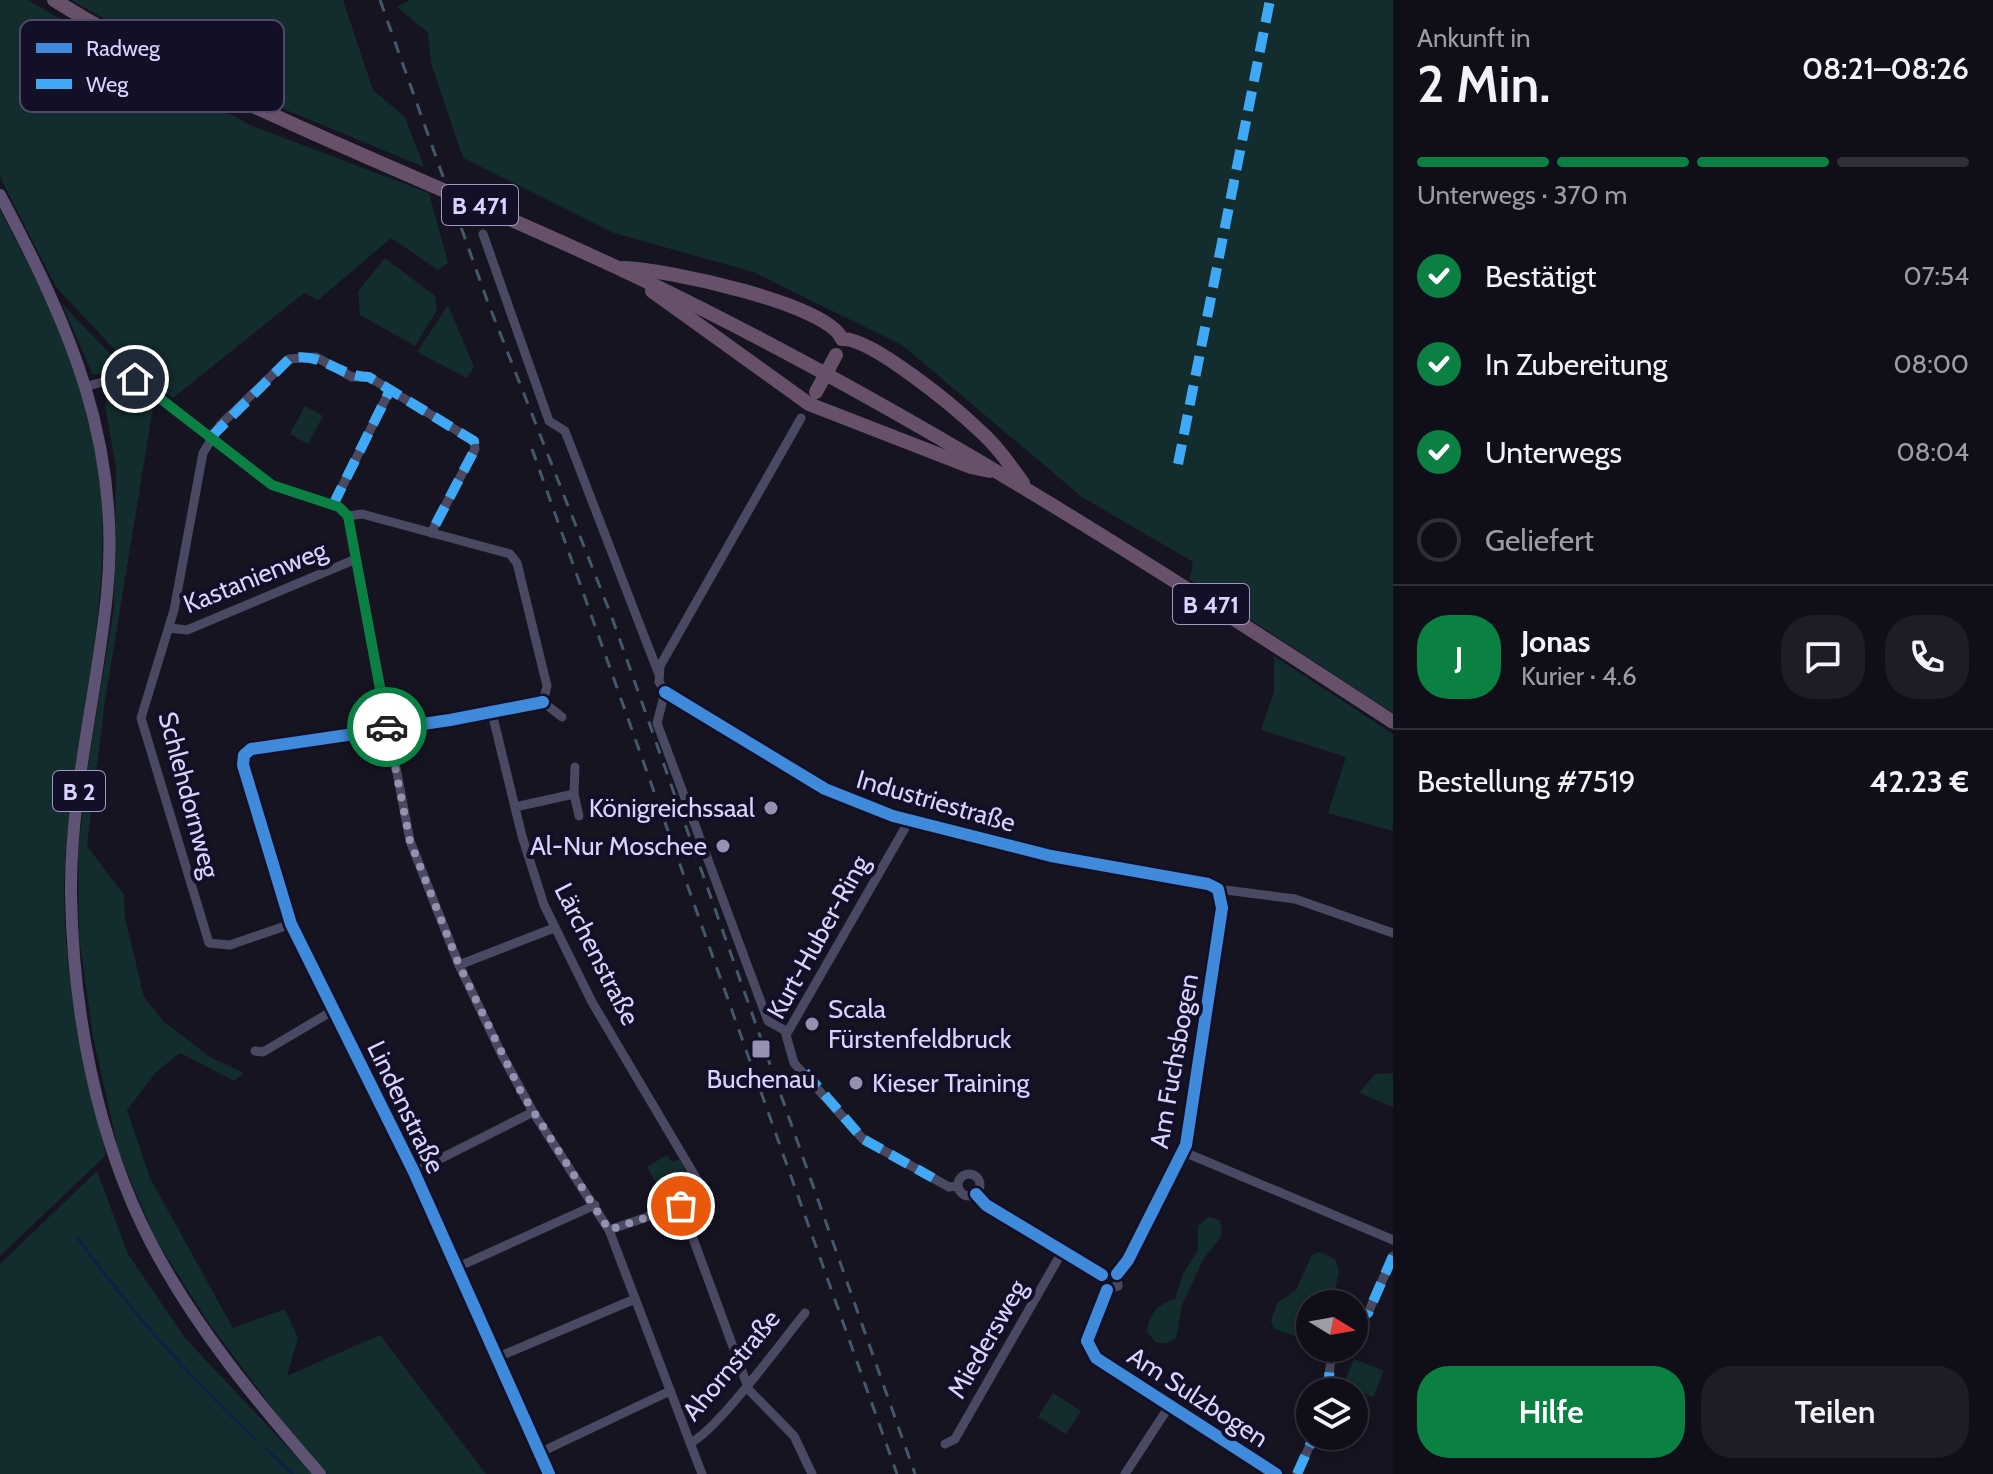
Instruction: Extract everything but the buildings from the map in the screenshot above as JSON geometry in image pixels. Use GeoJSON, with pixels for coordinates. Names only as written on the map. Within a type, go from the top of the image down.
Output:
{"type":"FeatureCollection","features":[{"type":"Feature","properties":{"kind":"highway","name":"B 471"},"geometry":{"type":"LineString","coordinates":[[54,0],[87,20]]}},
{"type":"Feature","properties":{"kind":"highway","name":"B 471"},"geometry":{"type":"LineString","coordinates":[[266,112],[619,268],[829,377],[1003,474],[1393,722]]}},
{"type":"Feature","properties":{"kind":"highway"},"geometry":{"type":"LineString","coordinates":[[619,268],[650,269],[749,291],[806,314],[839,333],[842,339],[836,355],[801,418]]}},
{"type":"Feature","properties":{"kind":"highway"},"geometry":{"type":"LineString","coordinates":[[633,275],[674,310],[813,398],[971,467],[1003,474]]}},
{"type":"Feature","properties":{"kind":"highway"},"geometry":{"type":"LineString","coordinates":[[842,339],[855,341],[912,374],[982,432],[1027,489]]}},
{"type":"Feature","properties":{"kind":"main road","name":"B 2"},"geometry":{"type":"LineString","coordinates":[[0,195],[48,286],[88,386],[107,484],[110,551],[74,836],[73,937],[95,1084],[107,1135],[128,1193],[151,1242],[203,1327],[278,1427],[320,1474]]}},
{"type":"Feature","properties":{"kind":"street"},"geometry":{"type":"LineString","coordinates":[[483,234],[549,421],[565,431],[658,672],[665,692],[657,723],[768,1021],[786,1031]]}},
{"type":"Feature","properties":{"kind":"street"},"geometry":{"type":"LineString","coordinates":[[211,437],[281,363],[295,357],[321,358],[352,377],[369,377],[474,441],[475,449],[431,533]]}},
{"type":"Feature","properties":{"kind":"street"},"geometry":{"type":"LineString","coordinates":[[88,386],[117,378],[135,379],[272,485],[333,505],[348,516],[410,841],[459,965],[533,1112],[609,1230],[702,1474]]}},
{"type":"Feature","properties":{"kind":"street"},"geometry":{"type":"LineString","coordinates":[[333,505],[390,390]]}},
{"type":"Feature","properties":{"kind":"street"},"geometry":{"type":"LineString","coordinates":[[658,672],[801,418]]}},
{"type":"Feature","properties":{"kind":"street","name":"Schlehdornweg"},"geometry":{"type":"LineString","coordinates":[[211,437],[203,453],[169,628],[141,718],[206,936],[212,945],[223,946],[291,924]]}},
{"type":"Feature","properties":{"kind":"street"},"geometry":{"type":"LineString","coordinates":[[348,516],[362,514],[498,548],[515,559],[547,686],[543,702]]}},
{"type":"Feature","properties":{"kind":"street","name":"Kastanienweg"},"geometry":{"type":"LineString","coordinates":[[169,628],[187,630],[356,559]]}},
{"type":"Feature","properties":{"kind":"street","name":"Industriestraße"},"geometry":{"type":"LineString","coordinates":[[665,692],[825,789],[909,821],[994,843],[1208,884],[1218,889],[1295,899],[1393,933]]}},
{"type":"Feature","properties":{"kind":"street"},"geometry":{"type":"LineString","coordinates":[[387,729],[543,702]]}},
{"type":"Feature","properties":{"kind":"street"},"geometry":{"type":"LineString","coordinates":[[543,702],[562,717]]}},
{"type":"Feature","properties":{"kind":"street","name":"Lärchenstraße"},"geometry":{"type":"LineString","coordinates":[[492,713],[533,873],[554,928],[592,1002],[704,1188],[704,1197],[681,1206]]}},
{"type":"Feature","properties":{"kind":"street","name":"Lindenstraße"},"geometry":{"type":"LineString","coordinates":[[387,729],[251,749],[244,755],[243,765],[291,924],[414,1172],[549,1474]]}},
{"type":"Feature","properties":{"kind":"street"},"geometry":{"type":"LineString","coordinates":[[575,767],[574,794],[579,816]]}},
{"type":"Feature","properties":{"kind":"street"},"geometry":{"type":"LineString","coordinates":[[515,807],[574,794]]}},
{"type":"Feature","properties":{"kind":"street","name":"Kurt-Huber-Ring"},"geometry":{"type":"LineString","coordinates":[[909,821],[786,1031],[794,1063],[863,1139],[949,1187],[958,1186]]}},
{"type":"Feature","properties":{"kind":"street","name":"Am Fuchsbogen"},"geometry":{"type":"LineString","coordinates":[[1117,1274],[1128,1260],[1184,1152],[1222,908],[1218,889]]}},
{"type":"Feature","properties":{"kind":"street"},"geometry":{"type":"LineString","coordinates":[[459,965],[554,928]]}},
{"type":"Feature","properties":{"kind":"street"},"geometry":{"type":"LineString","coordinates":[[255,1051],[263,1052],[334,1010]]}},
{"type":"Feature","properties":{"kind":"street"},"geometry":{"type":"LineString","coordinates":[[414,1172],[533,1112]]}},
{"type":"Feature","properties":{"kind":"street"},"geometry":{"type":"LineString","coordinates":[[1184,1152],[1393,1240]]}},
{"type":"Feature","properties":{"kind":"street"},"geometry":{"type":"LineString","coordinates":[[964,1174],[982,1176],[976,1194],[965,1195],[958,1186],[964,1174]]}},
{"type":"Feature","properties":{"kind":"street"},"geometry":{"type":"LineString","coordinates":[[976,1194],[986,1205],[1102,1275]]}},
{"type":"Feature","properties":{"kind":"street"},"geometry":{"type":"LineString","coordinates":[[458,1267],[595,1205]]}},
{"type":"Feature","properties":{"kind":"street"},"geometry":{"type":"LineString","coordinates":[[609,1230],[681,1206],[749,1390],[794,1436],[812,1474]]}},
{"type":"Feature","properties":{"kind":"street","name":"Miedersweg"},"geometry":{"type":"LineString","coordinates":[[945,1444],[955,1439],[1062,1252]]}},
{"type":"Feature","properties":{"kind":"street"},"geometry":{"type":"LineString","coordinates":[[1368,1313],[1393,1256]]}},
{"type":"Feature","properties":{"kind":"street"},"geometry":{"type":"LineString","coordinates":[[1111,1271],[1117,1274],[1118,1286],[1107,1290],[1100,1284],[1102,1275],[1111,1271]]}},
{"type":"Feature","properties":{"kind":"street","name":"Am Sulzbogen"},"geometry":{"type":"LineString","coordinates":[[1107,1290],[1087,1341],[1096,1358],[1276,1474]]}},
{"type":"Feature","properties":{"kind":"street"},"geometry":{"type":"LineString","coordinates":[[498,1357],[635,1299]]}},
{"type":"Feature","properties":{"kind":"street","name":"Ahornstraße"},"geometry":{"type":"LineString","coordinates":[[690,1443],[699,1440],[805,1313]]}},
{"type":"Feature","properties":{"kind":"street"},"geometry":{"type":"LineString","coordinates":[[539,1453],[670,1391]]}},
{"type":"Feature","properties":{"kind":"street"},"geometry":{"type":"LineString","coordinates":[[1125,1474],[1170,1405]]}},
{"type":"Feature","properties":{"kind":"street"},"geometry":{"type":"LineString","coordinates":[[1297,1474],[1308,1450]]}},
{"type":"Feature","properties":{"kind":"green space"},"geometry":{"type":"Polygon","coordinates":[[[0,0],[28,0],[62,20],[20,20],[20,112],[226,112],[250,125],[429,193],[448,263],[438,270],[391,238],[318,300],[304,293],[173,398],[129,365],[56,287],[0,177],[0,0]]]}},
{"type":"Feature","properties":{"kind":"green space"},"geometry":{"type":"Polygon","coordinates":[[[71,0],[343,0],[373,90],[405,117],[424,167],[284,109],[284,20],[106,20],[71,0]]]}},
{"type":"Feature","properties":{"kind":"green space"},"geometry":{"type":"Polygon","coordinates":[[[410,0],[1393,0],[1393,713],[1190,580],[1193,562],[1082,497],[902,345],[753,272],[614,233],[463,158],[431,63],[428,33],[397,7],[410,0]]]}},
{"type":"Feature","properties":{"kind":"green space"},"geometry":{"type":"Polygon","coordinates":[[[0,210],[62,335],[85,401],[99,469],[102,564],[98,612],[71,802],[64,888],[68,965],[74,1004],[106,1155],[0,1256],[0,210]]]}},
{"type":"Feature","properties":{"kind":"green space"},"geometry":{"type":"Polygon","coordinates":[[[385,258],[435,296],[437,310],[415,346],[360,315],[358,291],[385,258]]]}},
{"type":"Feature","properties":{"kind":"green space"},"geometry":{"type":"Polygon","coordinates":[[[62,304],[125,369],[93,375],[62,304]]]}},
{"type":"Feature","properties":{"kind":"green space"},"geometry":{"type":"Polygon","coordinates":[[[448,305],[474,367],[467,378],[417,352],[448,305]]]}},
{"type":"Feature","properties":{"kind":"green space"},"geometry":{"type":"Polygon","coordinates":[[[128,385],[133,387],[130,400],[138,401],[141,392],[154,402],[105,701],[87,846],[124,895],[125,918],[144,997],[164,1022],[210,1057],[244,1073],[234,1081],[180,1053],[157,1071],[127,1110],[150,1178],[233,1328],[285,1309],[298,1338],[287,1376],[380,1335],[486,1474],[327,1474],[288,1429],[208,1322],[155,1238],[119,1153],[93,1037],[79,937],[78,851],[89,758],[114,608],[116,468],[105,405],[113,389],[128,385]]]}},
{"type":"Feature","properties":{"kind":"green space"},"geometry":{"type":"Polygon","coordinates":[[[305,406],[323,416],[308,444],[290,434],[305,406]]]}},
{"type":"Feature","properties":{"kind":"green space"},"geometry":{"type":"Polygon","coordinates":[[[1274,656],[1393,734],[1393,831],[1328,813],[1346,757],[1261,730],[1274,692],[1274,656]]]}},
{"type":"Feature","properties":{"kind":"green space"},"geometry":{"type":"Polygon","coordinates":[[[1393,1073],[1393,1107],[1359,1093],[1375,1074],[1393,1073]]]}},
{"type":"Feature","properties":{"kind":"green space"},"geometry":{"type":"Polygon","coordinates":[[[667,1155],[672,1162],[679,1159],[695,1187],[666,1200],[647,1167],[667,1155]]]}},
{"type":"Feature","properties":{"kind":"green space"},"geometry":{"type":"Polygon","coordinates":[[[97,1171],[128,1254],[185,1338],[313,1474],[0,1474],[0,1264],[97,1171]]]}},
{"type":"Feature","properties":{"kind":"green space"},"geometry":{"type":"Polygon","coordinates":[[[1208,1217],[1220,1220],[1222,1235],[1203,1260],[1182,1305],[1176,1338],[1167,1343],[1157,1343],[1147,1332],[1152,1314],[1175,1299],[1183,1274],[1198,1250],[1198,1226],[1208,1217]]]}},
{"type":"Feature","properties":{"kind":"green space"},"geometry":{"type":"Polygon","coordinates":[[[1319,1252],[1335,1259],[1339,1272],[1335,1290],[1296,1290],[1312,1255],[1319,1252]]]}},
{"type":"Feature","properties":{"kind":"green space"},"geometry":{"type":"Polygon","coordinates":[[[1296,1290],[1296,1337],[1274,1329],[1271,1321],[1277,1303],[1296,1290]]]}},
{"type":"Feature","properties":{"kind":"green space"},"geometry":{"type":"Polygon","coordinates":[[[1353,1362],[1362,1362],[1384,1371],[1373,1397],[1368,1395],[1368,1378],[1346,1378],[1353,1362]]]}},
{"type":"Feature","properties":{"kind":"green space"},"geometry":{"type":"Polygon","coordinates":[[[1053,1393],[1081,1411],[1066,1434],[1038,1417],[1053,1393]]]}},
{"type":"Feature","properties":{"kind":"waterway"},"geometry":{"type":"LineString","coordinates":[[77,1237],[161,1342],[255,1439]]}},
{"type":"Feature","properties":{"kind":"waterway"},"geometry":{"type":"LineString","coordinates":[[265,1448],[292,1474]]}},
{"type":"Feature","properties":{"kind":"railway"},"geometry":{"type":"LineString","coordinates":[[380,0],[487,300],[611,615],[915,1474]]}},
{"type":"Feature","properties":{"kind":"railway"},"geometry":{"type":"LineString","coordinates":[[532,449],[897,1474]]}},
{"type":"Feature","properties":{"kind":"marked path"},"geometry":{"type":"LineString","coordinates":[[1178,464],[1270,0]]}},
{"type":"Feature","properties":{"kind":"marked path"},"geometry":{"type":"LineString","coordinates":[[211,437],[289,359],[311,358],[348,373],[369,377],[474,441],[475,449],[431,533]]}},
{"type":"Feature","properties":{"kind":"marked path"},"geometry":{"type":"LineString","coordinates":[[333,505],[390,390]]}},
{"type":"Feature","properties":{"kind":"marked path"},"geometry":{"type":"LineString","coordinates":[[805,1072],[863,1139],[933,1178]]}},
{"type":"Feature","properties":{"kind":"marked path"},"geometry":{"type":"LineString","coordinates":[[1368,1313],[1393,1256]]}},
{"type":"Feature","properties":{"kind":"marked path"},"geometry":{"type":"LineString","coordinates":[[1329,1378],[1331,1362]]}},
{"type":"Feature","properties":{"kind":"marked path"},"geometry":{"type":"LineString","coordinates":[[1297,1474],[1308,1450]]}},
{"type":"Feature","properties":{"kind":"cycle path"},"geometry":{"type":"LineString","coordinates":[[665,692],[825,789],[893,816],[1051,856],[1208,884],[1218,889],[1222,908],[1186,1145],[1128,1260],[1117,1274]]}},
{"type":"Feature","properties":{"kind":"cycle path"},"geometry":{"type":"LineString","coordinates":[[543,702],[450,720],[251,749],[244,755],[243,765],[291,924],[414,1172],[549,1474]]}},
{"type":"Feature","properties":{"kind":"cycle path"},"geometry":{"type":"LineString","coordinates":[[976,1194],[986,1205],[1102,1275]]}},
{"type":"Feature","properties":{"kind":"cycle path"},"geometry":{"type":"LineString","coordinates":[[1107,1290],[1087,1341],[1096,1358],[1276,1474]]}},
{"type":"Feature","properties":{"kind":"way so far"},"geometry":{"type":"LineString","coordinates":[[387,727],[410,841],[459,965],[533,1112],[609,1230],[681,1206]]}},
{"type":"Feature","properties":{"kind":"place","name":"Königreichssaal"},"geometry":{"type":"Point","coordinates":[771,808]}},
{"type":"Feature","properties":{"kind":"place","name":"Al-Nur Moschee"},"geometry":{"type":"Point","coordinates":[723,846]}},
{"type":"Feature","properties":{"kind":"place","name":"Scala Fürstenfeldbruck"},"geometry":{"type":"Point","coordinates":[812,1024]}},
{"type":"Feature","properties":{"kind":"place","name":"Buchenau"},"geometry":{"type":"Point","coordinates":[761,1049]}},
{"type":"Feature","properties":{"kind":"place","name":"Kieser Training"},"geometry":{"type":"Point","coordinates":[856,1083]}},
{"type":"Feature","properties":{"kind":"route"},"geometry":{"type":"LineString","coordinates":[[135,379],[272,485],[344,510],[348,516],[387,727]]}}]}
